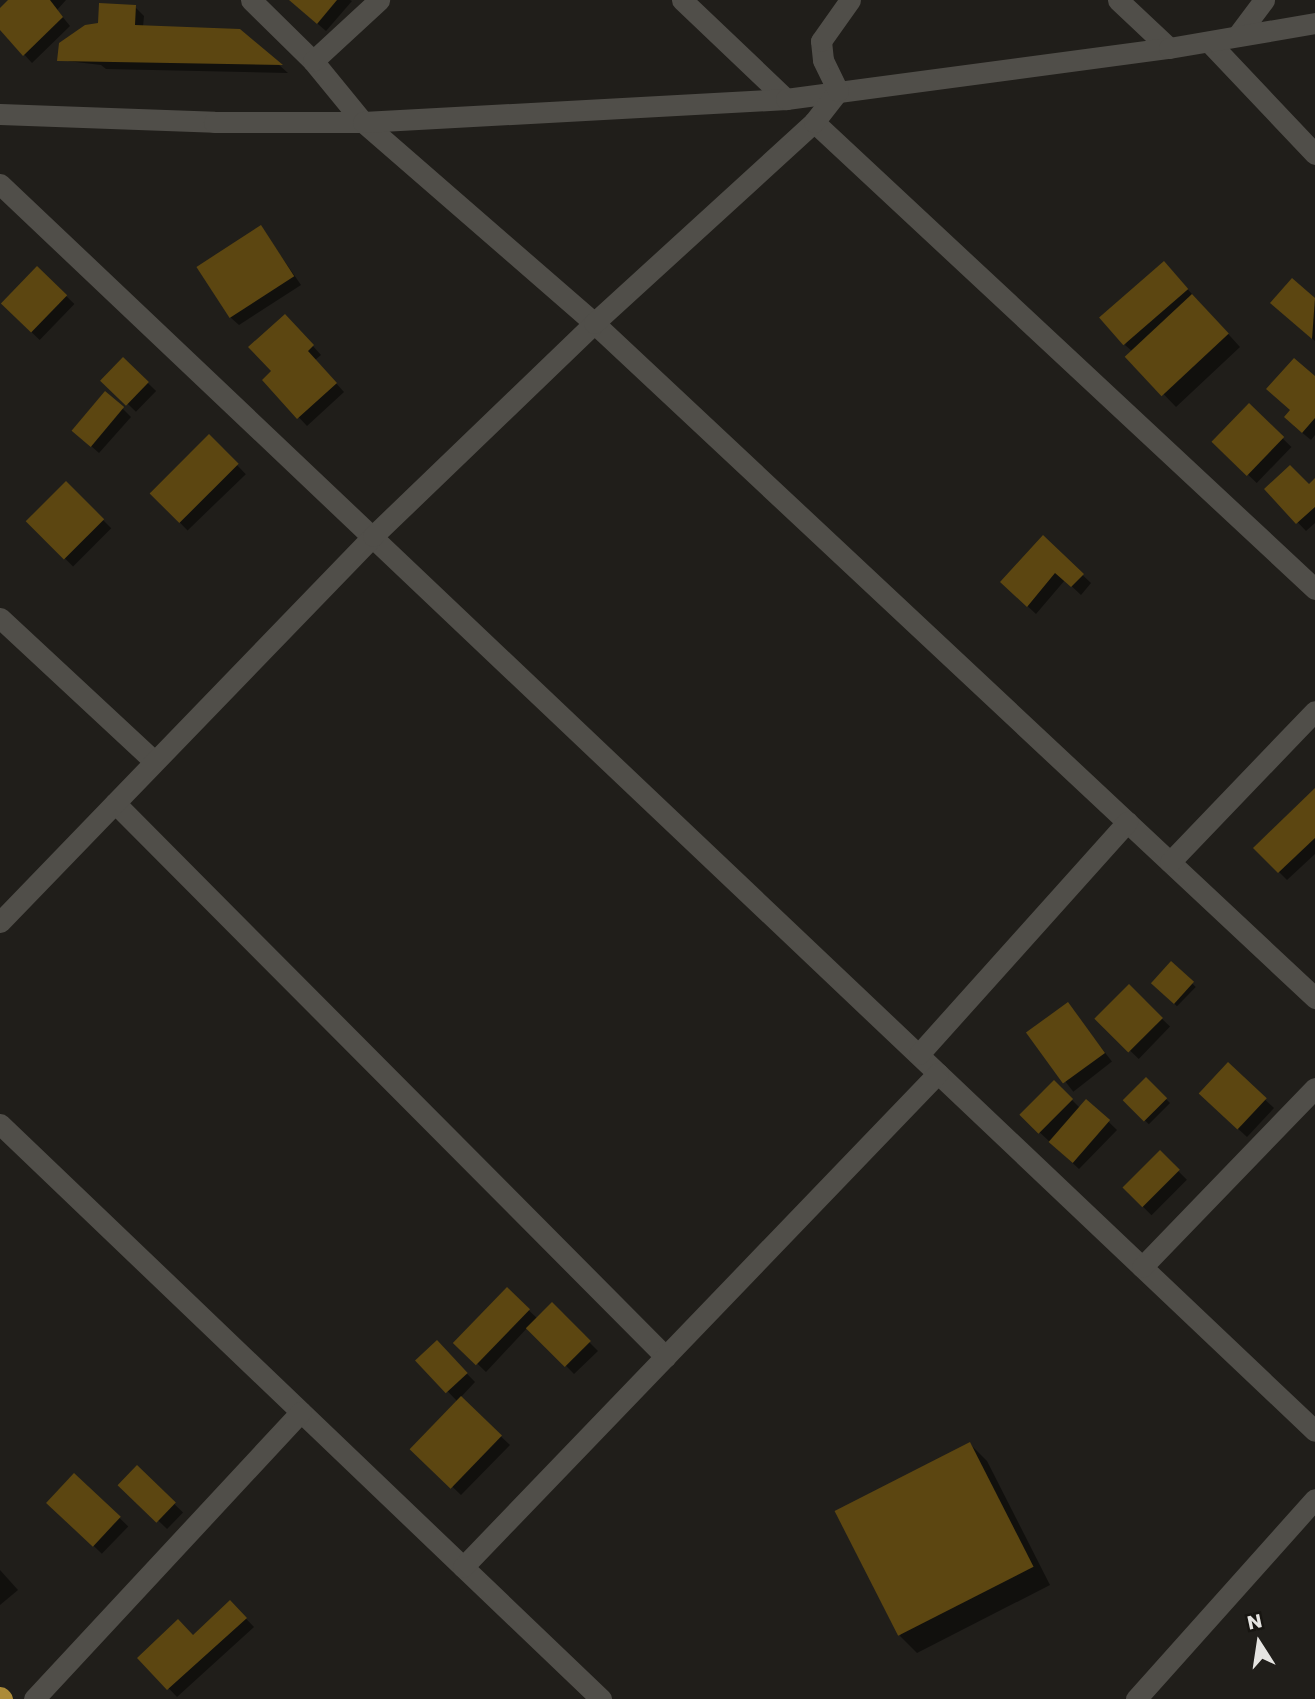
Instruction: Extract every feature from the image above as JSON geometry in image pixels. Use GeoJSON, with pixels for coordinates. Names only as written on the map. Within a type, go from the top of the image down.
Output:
{"type":"FeatureCollection","features":[{"type":"Feature","properties":{"kind":"street"},"geometry":{"type":"LineString","coordinates":[[251,0],[313,61],[363,122],[594,323],[1315,998]]}},
{"type":"Feature","properties":{"kind":"street"},"geometry":{"type":"LineString","coordinates":[[313,61],[379,0]]}},
{"type":"Feature","properties":{"kind":"street"},"geometry":{"type":"LineString","coordinates":[[682,0],[786,99]]}},
{"type":"Feature","properties":{"kind":"street"},"geometry":{"type":"LineString","coordinates":[[838,91],[823,60],[821,41],[850,0]]}},
{"type":"Feature","properties":{"kind":"street"},"geometry":{"type":"LineString","coordinates":[[1118,0],[1169,48]]}},
{"type":"Feature","properties":{"kind":"street"},"geometry":{"type":"LineString","coordinates":[[1237,36],[1264,0]]}},
{"type":"Feature","properties":{"kind":"street"},"geometry":{"type":"LineString","coordinates":[[0,114],[214,122],[363,122],[786,99],[1169,48],[1315,23]]}},
{"type":"Feature","properties":{"kind":"street"},"geometry":{"type":"LineString","coordinates":[[1209,42],[1315,154]]}},
{"type":"Feature","properties":{"kind":"street"},"geometry":{"type":"LineString","coordinates":[[0,922],[373,536],[594,323],[814,122],[838,91]]}},
{"type":"Feature","properties":{"kind":"street"},"geometry":{"type":"LineString","coordinates":[[814,122],[1315,589]]}},
{"type":"Feature","properties":{"kind":"street"},"geometry":{"type":"LineString","coordinates":[[0,184],[1315,1431]]}},
{"type":"Feature","properties":{"kind":"street"},"geometry":{"type":"LineString","coordinates":[[0,618],[154,761]]}},
{"type":"Feature","properties":{"kind":"street"},"geometry":{"type":"LineString","coordinates":[[1170,862],[1315,711]]}},
{"type":"Feature","properties":{"kind":"street"},"geometry":{"type":"LineString","coordinates":[[115,803],[666,1357]]}},
{"type":"Feature","properties":{"kind":"street"},"geometry":{"type":"LineString","coordinates":[[919,1054],[1127,822]]}},
{"type":"Feature","properties":{"kind":"street"},"geometry":{"type":"LineString","coordinates":[[463,1567],[938,1073]]}},
{"type":"Feature","properties":{"kind":"street"},"geometry":{"type":"LineString","coordinates":[[1142,1266],[1315,1088]]}},
{"type":"Feature","properties":{"kind":"street"},"geometry":{"type":"LineString","coordinates":[[0,1124],[601,1699]]}},
{"type":"Feature","properties":{"kind":"street"},"geometry":{"type":"LineString","coordinates":[[34,1699],[301,1412]]}},
{"type":"Feature","properties":{"kind":"street"},"geometry":{"type":"LineString","coordinates":[[1136,1699],[1315,1499]]}},
{"type":"Feature","properties":{"kind":"building"},"geometry":{"type":"Polygon","coordinates":[[[8,0],[50,0],[63,17],[23,56],[0,30],[0,8],[8,0]]]}},
{"type":"Feature","properties":{"kind":"building"},"geometry":{"type":"Polygon","coordinates":[[[289,0],[337,0],[317,24],[289,0]]]}},
{"type":"Feature","properties":{"kind":"building"},"geometry":{"type":"Polygon","coordinates":[[[99,3],[136,5],[135,25],[240,29],[283,65],[57,61],[59,43],[85,25],[98,23],[99,3]]]}},
{"type":"Feature","properties":{"kind":"building"},"geometry":{"type":"Polygon","coordinates":[[[261,225],[294,276],[230,318],[196,267],[261,225]]]}},
{"type":"Feature","properties":{"kind":"building"},"geometry":{"type":"Polygon","coordinates":[[[1164,261],[1188,289],[1123,345],[1099,317],[1164,261]]]}},
{"type":"Feature","properties":{"kind":"building"},"geometry":{"type":"Polygon","coordinates":[[[37,266],[67,295],[31,333],[1,303],[37,266]]]}},
{"type":"Feature","properties":{"kind":"building"},"geometry":{"type":"Polygon","coordinates":[[[1292,278],[1315,298],[1312,339],[1270,303],[1292,278]]]}},
{"type":"Feature","properties":{"kind":"building"},"geometry":{"type":"Polygon","coordinates":[[[1192,294],[1229,333],[1162,396],[1125,357],[1192,294]]]}},
{"type":"Feature","properties":{"kind":"building"},"geometry":{"type":"Polygon","coordinates":[[[285,314],[314,345],[308,351],[337,383],[297,419],[262,380],[271,371],[248,347],[285,314]]]}},
{"type":"Feature","properties":{"kind":"building"},"geometry":{"type":"Polygon","coordinates":[[[123,357],[149,382],[126,406],[100,381],[123,357]]]}},
{"type":"Feature","properties":{"kind":"building"},"geometry":{"type":"Polygon","coordinates":[[[1294,358],[1315,376],[1315,418],[1302,433],[1284,417],[1290,410],[1266,389],[1294,358]]]}},
{"type":"Feature","properties":{"kind":"building"},"geometry":{"type":"Polygon","coordinates":[[[105,391],[124,407],[91,447],[72,431],[105,391]]]}},
{"type":"Feature","properties":{"kind":"building"},"geometry":{"type":"Polygon","coordinates":[[[1249,403],[1284,437],[1247,476],[1211,442],[1249,403]]]}},
{"type":"Feature","properties":{"kind":"building"},"geometry":{"type":"Polygon","coordinates":[[[209,434],[239,464],[179,523],[150,493],[209,434]]]}},
{"type":"Feature","properties":{"kind":"building"},"geometry":{"type":"Polygon","coordinates":[[[1290,465],[1309,484],[1315,478],[1315,507],[1296,524],[1264,489],[1290,465]]]}},
{"type":"Feature","properties":{"kind":"building"},"geometry":{"type":"Polygon","coordinates":[[[66,481],[104,519],[64,559],[26,521],[66,481]]]}},
{"type":"Feature","properties":{"kind":"building"},"geometry":{"type":"Polygon","coordinates":[[[1043,535],[1084,574],[1071,587],[1055,573],[1027,607],[1000,582],[1043,535]]]}},
{"type":"Feature","properties":{"kind":"building"},"geometry":{"type":"Polygon","coordinates":[[[1315,788],[1315,838],[1278,873],[1253,848],[1315,788]]]}},
{"type":"Feature","properties":{"kind":"building"},"geometry":{"type":"Polygon","coordinates":[[[1171,961],[1194,982],[1174,1004],[1151,983],[1171,961]]]}},
{"type":"Feature","properties":{"kind":"building"},"geometry":{"type":"Polygon","coordinates":[[[1129,984],[1163,1018],[1128,1053],[1094,1019],[1129,984]]]}},
{"type":"Feature","properties":{"kind":"building"},"geometry":{"type":"Polygon","coordinates":[[[1068,1002],[1105,1053],[1063,1084],[1026,1033],[1068,1002]]]}},
{"type":"Feature","properties":{"kind":"building"},"geometry":{"type":"Polygon","coordinates":[[[1228,1062],[1267,1098],[1237,1130],[1199,1093],[1228,1062]]]}},
{"type":"Feature","properties":{"kind":"building"},"geometry":{"type":"Polygon","coordinates":[[[1146,1077],[1167,1098],[1144,1122],[1123,1100],[1146,1077]]]}},
{"type":"Feature","properties":{"kind":"building"},"geometry":{"type":"Polygon","coordinates":[[[1054,1080],[1073,1099],[1038,1134],[1019,1115],[1054,1080]]]}},
{"type":"Feature","properties":{"kind":"building"},"geometry":{"type":"Polygon","coordinates":[[[1086,1099],[1110,1120],[1073,1163],[1049,1142],[1086,1099]]]}},
{"type":"Feature","properties":{"kind":"building"},"geometry":{"type":"Polygon","coordinates":[[[1160,1150],[1180,1170],[1142,1207],[1123,1187],[1160,1150]]]}},
{"type":"Feature","properties":{"kind":"building"},"geometry":{"type":"Polygon","coordinates":[[[507,1287],[530,1309],[476,1365],[453,1343],[507,1287]]]}},
{"type":"Feature","properties":{"kind":"building"},"geometry":{"type":"Polygon","coordinates":[[[552,1302],[591,1341],[565,1367],[526,1328],[552,1302]]]}},
{"type":"Feature","properties":{"kind":"building"},"geometry":{"type":"Polygon","coordinates":[[[437,1340],[468,1373],[446,1393],[415,1360],[437,1340]]]}},
{"type":"Feature","properties":{"kind":"building"},"geometry":{"type":"Polygon","coordinates":[[[461,1396],[502,1436],[451,1489],[410,1449],[461,1396]]]}},
{"type":"Feature","properties":{"kind":"building"},"geometry":{"type":"Polygon","coordinates":[[[970,1442],[1034,1567],[898,1636],[835,1511],[970,1442]]]}},
{"type":"Feature","properties":{"kind":"building"},"geometry":{"type":"Polygon","coordinates":[[[137,1465],[176,1503],[156,1523],[118,1485],[137,1465]]]}},
{"type":"Feature","properties":{"kind":"building"},"geometry":{"type":"Polygon","coordinates":[[[74,1473],[121,1517],[93,1547],[46,1503],[74,1473]]]}},
{"type":"Feature","properties":{"kind":"building"},"geometry":{"type":"Polygon","coordinates":[[[230,1600],[247,1618],[167,1690],[137,1658],[178,1619],[193,1635],[230,1600]]]}}]}
